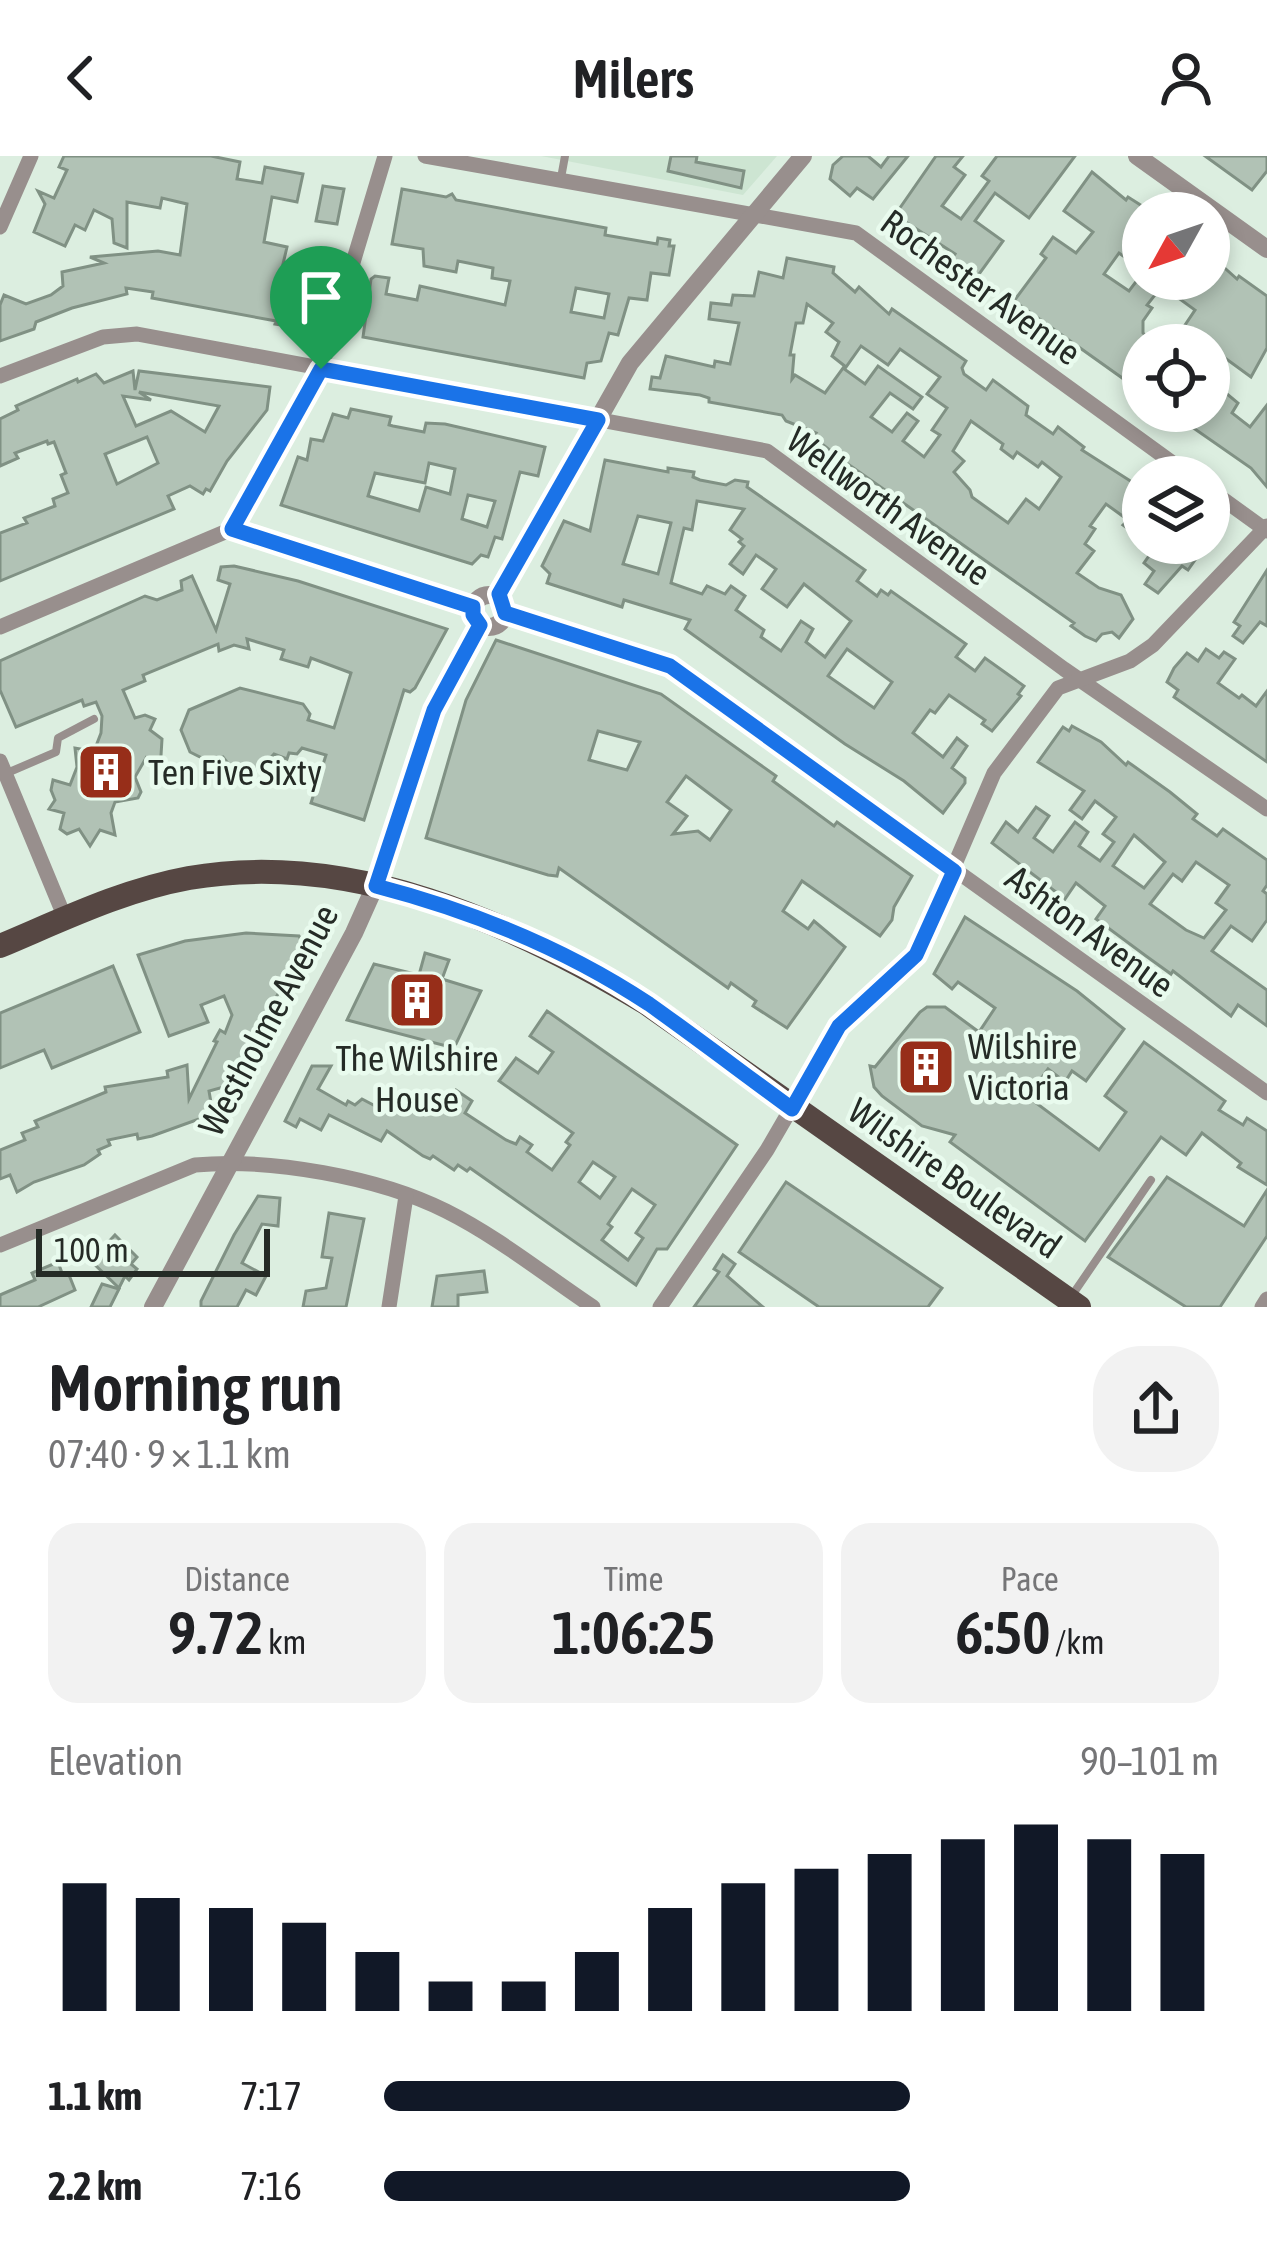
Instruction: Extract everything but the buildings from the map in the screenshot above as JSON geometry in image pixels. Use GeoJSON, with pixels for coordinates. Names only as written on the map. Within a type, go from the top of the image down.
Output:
{"type":"FeatureCollection","features":[{"type":"Feature","properties":{"kind":"main road","name":"Wilshire Boulevard"},"geometry":{"type":"LineString","coordinates":[[0,946],[146,889],[249,871],[376,886],[512,931],[646,1003],[1074,1304]]}},
{"type":"Feature","properties":{"kind":"street"},"geometry":{"type":"LineString","coordinates":[[0,227],[31,156]]}},
{"type":"Feature","properties":{"kind":"street"},"geometry":{"type":"LineString","coordinates":[[0,627],[232,529],[321,369],[385,156]]}},
{"type":"Feature","properties":{"kind":"street","name":"Rochester Avenue"},"geometry":{"type":"LineString","coordinates":[[425,156],[856,233],[1163,456]]}},
{"type":"Feature","properties":{"kind":"street"},"geometry":{"type":"LineString","coordinates":[[232,529],[496,626],[501,605],[598,420],[644,344],[803,156]]}},
{"type":"Feature","properties":{"kind":"street"},"geometry":{"type":"LineString","coordinates":[[1137,156],[1267,249]]}},
{"type":"Feature","properties":{"kind":"street","name":"Wellworth Avenue"},"geometry":{"type":"LineString","coordinates":[[0,376],[103,337],[137,334],[767,451],[1079,679],[1267,809]]}},
{"type":"Feature","properties":{"kind":"street"},"geometry":{"type":"LineString","coordinates":[[660,1307],[792,1109],[839,1026],[916,955],[1004,758],[1058,688],[1130,661],[1153,645],[1266,528],[1230,503]]}},
{"type":"Feature","properties":{"kind":"street"},"geometry":{"type":"LineString","coordinates":[[477,616],[483,596],[501,605]]}},
{"type":"Feature","properties":{"kind":"street","name":"Ashton Avenue"},"geometry":{"type":"LineString","coordinates":[[501,605],[670,666],[1267,1094]]}},
{"type":"Feature","properties":{"kind":"street","name":"Westholme Avenue"},"geometry":{"type":"LineString","coordinates":[[153,1307],[376,886],[434,710],[477,616]]}},
{"type":"Feature","properties":{"kind":"street"},"geometry":{"type":"LineString","coordinates":[[3,767],[65,919]]}},
{"type":"Feature","properties":{"kind":"street"},"geometry":{"type":"LineString","coordinates":[[0,1245],[194,1165],[229,1161],[356,1180],[443,1209],[593,1307]]}},
{"type":"Feature","properties":{"kind":"street"},"geometry":{"type":"LineString","coordinates":[[389,1307],[406,1196]]}},
{"type":"Feature","properties":{"kind":"street"},"geometry":{"type":"LineString","coordinates":[[1262,1307],[1267,1299]]}},
{"type":"Feature","properties":{"kind":"lane"},"geometry":{"type":"LineString","coordinates":[[560,180],[565,156]]}},
{"type":"Feature","properties":{"kind":"lane"},"geometry":{"type":"LineString","coordinates":[[3,767],[56,752],[64,732],[94,719]]}},
{"type":"Feature","properties":{"kind":"lane"},"geometry":{"type":"LineString","coordinates":[[1074,1304],[1151,1180]]}},
{"type":"Feature","properties":{"kind":"shaded area"},"geometry":{"type":"Polygon","coordinates":[[[541,156],[777,156],[743,195],[541,156]]]}},
{"type":"Feature","properties":{"kind":"place","name":"Ten Five Sixty"},"geometry":{"type":"Point","coordinates":[106,772]}},
{"type":"Feature","properties":{"kind":"place","name":"The Wilshire House"},"geometry":{"type":"Point","coordinates":[417,1000]}},
{"type":"Feature","properties":{"kind":"place","name":"Wilshire Victoria"},"geometry":{"type":"Point","coordinates":[926,1067]}},
{"type":"Feature","properties":{"kind":"route"},"geometry":{"type":"LineString","coordinates":[[321,369],[598,420],[497,598],[505,613],[670,666],[954,871],[916,955],[839,1026],[792,1109],[646,1003],[590,969],[512,931],[376,886],[434,710],[480,625],[473,607],[232,529],[321,369]]}}]}
